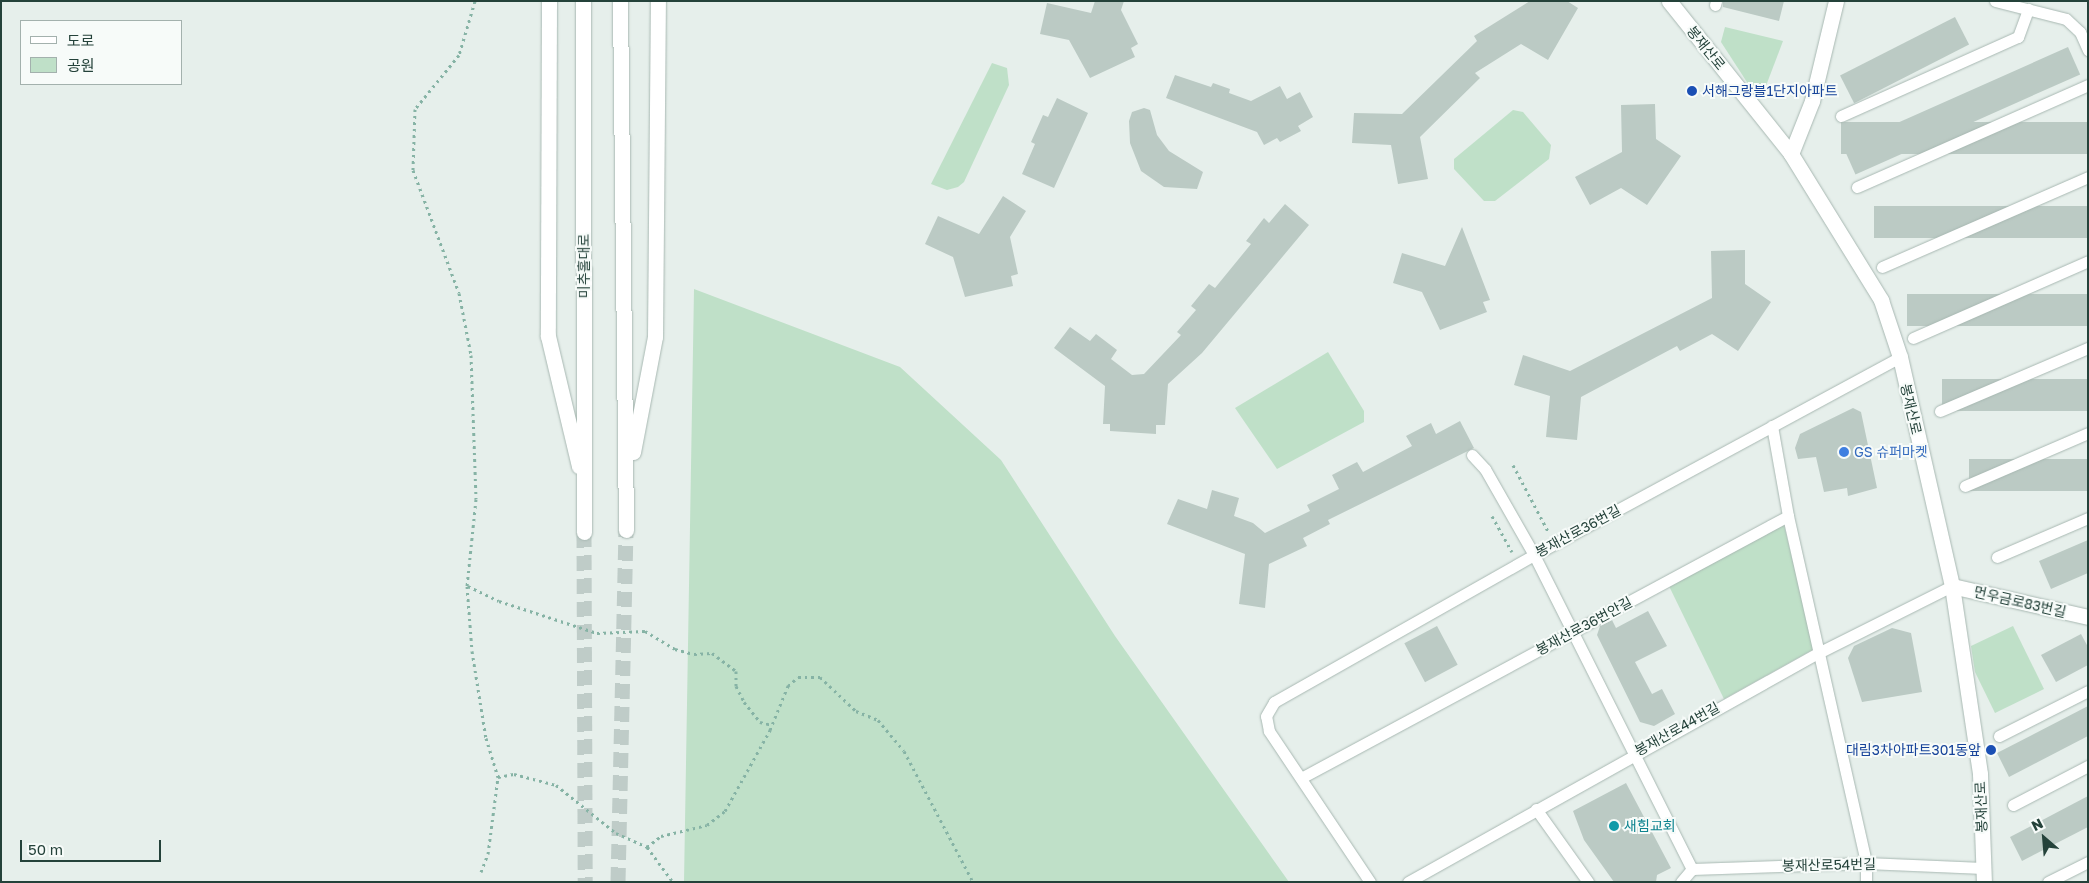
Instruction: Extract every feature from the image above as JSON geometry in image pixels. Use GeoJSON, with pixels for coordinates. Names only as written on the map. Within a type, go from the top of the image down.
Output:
{"type":"FeatureCollection","features":[{"type":"Feature","properties":{"kind":"main road"},"geometry":{"type":"LineString","coordinates":[[549,1],[548,336],[584,490]]}},
{"type":"Feature","properties":{"kind":"main road","name":"미추홀대로"},"geometry":{"type":"LineString","coordinates":[[583,1],[584,532]]}},
{"type":"Feature","properties":{"kind":"main road"},"geometry":{"type":"LineString","coordinates":[[620,1],[626,530]]}},
{"type":"Feature","properties":{"kind":"main road"},"geometry":{"type":"LineString","coordinates":[[627,486],[655,337],[658,1]]}},
{"type":"Feature","properties":{"kind":"main road","name":"봉재산로"},"geometry":{"type":"LineString","coordinates":[[1669,1],[1790,154],[1880,300],[1900,357],[1952,586],[1980,774],[1984,875]]}},
{"type":"Feature","properties":{"kind":"main road"},"geometry":{"type":"LineString","coordinates":[[1790,154],[1812,101],[1836,1]]}},
{"type":"Feature","properties":{"kind":"main road","name":"먼우금로83번길"},"geometry":{"type":"LineString","coordinates":[[1952,586],[2088,617]]}},
{"type":"Feature","properties":{"kind":"lane"},"geometry":{"type":"LineString","coordinates":[[1995,1],[2066,18],[2084,30],[2088,50]]}},
{"type":"Feature","properties":{"kind":"lane"},"geometry":{"type":"LineString","coordinates":[[1841,116],[2018,37],[2028,9]]}},
{"type":"Feature","properties":{"kind":"lane"},"geometry":{"type":"LineString","coordinates":[[1857,187],[2088,85]]}},
{"type":"Feature","properties":{"kind":"lane"},"geometry":{"type":"LineString","coordinates":[[1882,267],[2088,177]]}},
{"type":"Feature","properties":{"kind":"lane"},"geometry":{"type":"LineString","coordinates":[[1913,338],[2088,261]]}},
{"type":"Feature","properties":{"kind":"lane"},"geometry":{"type":"LineString","coordinates":[[1940,411],[2088,348]]}},
{"type":"Feature","properties":{"kind":"lane","name":"봉재산로36번길"},"geometry":{"type":"LineString","coordinates":[[1301,778],[1269,731],[1266,716],[1274,702],[1534,555],[1900,357]]}},
{"type":"Feature","properties":{"kind":"lane"},"geometry":{"type":"LineString","coordinates":[[1772,426],[1788,516],[1866,864],[1866,882]]}},
{"type":"Feature","properties":{"kind":"lane"},"geometry":{"type":"LineString","coordinates":[[1965,486],[2088,433]]}},
{"type":"Feature","properties":{"kind":"lane"},"geometry":{"type":"LineString","coordinates":[[1472,454],[1485,469],[1534,555],[1692,869],[1681,882]]}},
{"type":"Feature","properties":{"kind":"lane","name":"봉재산로36번안길"},"geometry":{"type":"LineString","coordinates":[[1301,778],[1788,516]]}},
{"type":"Feature","properties":{"kind":"lane"},"geometry":{"type":"LineString","coordinates":[[1997,557],[2088,518]]}},
{"type":"Feature","properties":{"kind":"lane","name":"봉재산로44번길"},"geometry":{"type":"LineString","coordinates":[[1408,882],[1633,754],[1818,653],[1952,586]]}},
{"type":"Feature","properties":{"kind":"lane"},"geometry":{"type":"LineString","coordinates":[[1999,736],[2088,691]]}},
{"type":"Feature","properties":{"kind":"lane"},"geometry":{"type":"LineString","coordinates":[[2013,805],[2088,766]]}},
{"type":"Feature","properties":{"kind":"lane"},"geometry":{"type":"LineString","coordinates":[[1301,778],[1370,882]]}},
{"type":"Feature","properties":{"kind":"lane"},"geometry":{"type":"LineString","coordinates":[[1536,809],[1588,882]]}},
{"type":"Feature","properties":{"kind":"lane"},"geometry":{"type":"LineString","coordinates":[[2048,882],[2088,862]]}},
{"type":"Feature","properties":{"kind":"lane","name":"봉재산로54번길"},"geometry":{"type":"LineString","coordinates":[[1692,869],[1866,864],[1984,875]]}},
{"type":"Feature","properties":{"kind":"path"},"geometry":{"type":"LineString","coordinates":[[475,1],[459,55],[415,109],[413,170],[459,293],[471,355],[476,498],[468,586],[472,651],[486,738],[498,777],[488,854],[481,872]]}},
{"type":"Feature","properties":{"kind":"path"},"geometry":{"type":"LineString","coordinates":[[1513,465],[1555,544]]}},
{"type":"Feature","properties":{"kind":"path"},"geometry":{"type":"LineString","coordinates":[[1487,507],[1518,564]]}},
{"type":"Feature","properties":{"kind":"path"},"geometry":{"type":"LineString","coordinates":[[468,586],[499,601],[597,633],[645,631],[675,648],[694,654],[712,653],[736,671],[736,686],[744,702],[760,722],[772,725]]}},
{"type":"Feature","properties":{"kind":"path"},"geometry":{"type":"LineString","coordinates":[[647,847],[661,836],[707,825],[726,811],[772,725],[788,686],[798,677],[820,678],[856,711],[878,720],[904,750],[973,882]]}},
{"type":"Feature","properties":{"kind":"path"},"geometry":{"type":"LineString","coordinates":[[498,777],[514,774],[556,786],[616,833],[647,847],[673,882]]}},
{"type":"Feature","properties":{"kind":"green space"},"geometry":{"type":"Polygon","coordinates":[[[1725,27],[1783,41],[1764,91],[1754,93],[1721,42],[1725,27]]]}},
{"type":"Feature","properties":{"kind":"green space"},"geometry":{"type":"Polygon","coordinates":[[[992,63],[1007,68],[1009,85],[964,182],[958,187],[947,190],[931,184],[992,63]]]}},
{"type":"Feature","properties":{"kind":"green space"},"geometry":{"type":"Polygon","coordinates":[[[1513,110],[1523,112],[1551,145],[1549,159],[1495,201],[1484,201],[1454,169],[1454,159],[1513,110]]]}},
{"type":"Feature","properties":{"kind":"green space"},"geometry":{"type":"Polygon","coordinates":[[[694,289],[900,367],[1001,460],[1115,636],[1289,882],[684,882],[694,289]]]}},
{"type":"Feature","properties":{"kind":"green space"},"geometry":{"type":"Polygon","coordinates":[[[1328,352],[1364,411],[1364,422],[1277,469],[1235,408],[1328,352]]]}},
{"type":"Feature","properties":{"kind":"green space"},"geometry":{"type":"Polygon","coordinates":[[[1784,525],[1814,649],[1724,699],[1668,584],[1784,525]]]}},
{"type":"Feature","properties":{"kind":"green space"},"geometry":{"type":"Polygon","coordinates":[[[2013,626],[2044,689],[1995,713],[1975,672],[1971,646],[2013,626]]]}},
{"type":"Feature","properties":{"kind":"building"},"geometry":{"type":"Polygon","coordinates":[[[1095,1],[1124,1],[1121,10],[1138,44],[1131,48],[1135,57],[1090,78],[1069,40],[1040,34],[1047,3],[1091,13],[1095,1]]]}},
{"type":"Feature","properties":{"kind":"building"},"geometry":{"type":"Polygon","coordinates":[[[1530,1],[1567,1],[1578,8],[1548,60],[1521,44],[1475,73],[1480,78],[1420,137],[1428,179],[1398,184],[1391,145],[1352,143],[1354,113],[1402,114],[1477,41],[1474,36],[1530,1]]]}},
{"type":"Feature","properties":{"kind":"building"},"geometry":{"type":"Polygon","coordinates":[[[1723,1],[1784,1],[1779,21],[1723,7],[1723,1]]]}},
{"type":"Feature","properties":{"kind":"building"},"geometry":{"type":"Polygon","coordinates":[[[1955,17],[1969,45],[1854,103],[1840,76],[1955,17]]]}},
{"type":"Feature","properties":{"kind":"building"},"geometry":{"type":"Polygon","coordinates":[[[2068,47],[2080,74],[1855,174],[1843,147],[2068,47]]]}},
{"type":"Feature","properties":{"kind":"building"},"geometry":{"type":"Polygon","coordinates":[[[1175,75],[1211,87],[1213,83],[1230,89],[1229,93],[1251,101],[1280,86],[1287,99],[1300,92],[1313,117],[1298,126],[1301,131],[1280,142],[1277,138],[1264,145],[1257,132],[1166,98],[1175,75]]]}},
{"type":"Feature","properties":{"kind":"building"},"geometry":{"type":"Polygon","coordinates":[[[1057,98],[1088,113],[1054,188],[1022,174],[1035,144],[1031,142],[1043,115],[1048,117],[1057,98]]]}},
{"type":"Feature","properties":{"kind":"building"},"geometry":{"type":"Polygon","coordinates":[[[1655,104],[1656,139],[1681,156],[1647,205],[1621,188],[1590,205],[1575,177],[1622,152],[1621,105],[1655,104]]]}},
{"type":"Feature","properties":{"kind":"building"},"geometry":{"type":"Polygon","coordinates":[[[1144,108],[1150,110],[1157,135],[1169,151],[1203,172],[1197,189],[1164,187],[1141,171],[1130,143],[1129,121],[1132,112],[1144,108]]]}},
{"type":"Feature","properties":{"kind":"building"},"geometry":{"type":"Polygon","coordinates":[[[1841,122],[2088,122],[2088,154],[1841,154],[1841,122]]]}},
{"type":"Feature","properties":{"kind":"building"},"geometry":{"type":"Polygon","coordinates":[[[1003,196],[1026,211],[1010,237],[1018,274],[1011,276],[1013,286],[965,297],[953,257],[925,244],[938,216],[979,234],[1003,196]]]}},
{"type":"Feature","properties":{"kind":"building"},"geometry":{"type":"Polygon","coordinates":[[[1285,204],[1309,225],[1202,353],[1168,384],[1165,425],[1156,425],[1156,434],[1110,431],[1110,424],[1103,424],[1105,386],[1054,348],[1070,327],[1090,341],[1096,334],[1117,350],[1111,359],[1132,375],[1144,374],[1181,335],[1177,332],[1196,310],[1191,306],[1209,284],[1215,288],[1251,244],[1246,241],[1264,218],[1269,223],[1285,204]]]}},
{"type":"Feature","properties":{"kind":"building"},"geometry":{"type":"Polygon","coordinates":[[[1874,206],[2088,206],[2088,238],[1874,238],[1874,206]]]}},
{"type":"Feature","properties":{"kind":"building"},"geometry":{"type":"Polygon","coordinates":[[[1462,227],[1490,300],[1483,302],[1487,312],[1440,330],[1422,292],[1393,283],[1402,253],[1445,266],[1462,227]]]}},
{"type":"Feature","properties":{"kind":"building"},"geometry":{"type":"Polygon","coordinates":[[[1745,250],[1745,284],[1771,302],[1738,351],[1712,334],[1680,351],[1677,346],[1581,397],[1577,440],[1546,437],[1550,396],[1514,385],[1523,355],[1570,371],[1712,298],[1711,251],[1745,250]]]}},
{"type":"Feature","properties":{"kind":"building"},"geometry":{"type":"Polygon","coordinates":[[[1907,294],[2088,294],[2088,326],[1907,326],[1907,294]]]}},
{"type":"Feature","properties":{"kind":"building"},"geometry":{"type":"Polygon","coordinates":[[[1942,379],[2088,379],[2088,411],[1942,411],[1942,379]]]}},
{"type":"Feature","properties":{"kind":"building"},"geometry":{"type":"Polygon","coordinates":[[[1853,408],[1861,412],[1877,488],[1848,496],[1847,488],[1824,492],[1816,457],[1798,459],[1795,448],[1800,434],[1853,408]]]}},
{"type":"Feature","properties":{"kind":"building"},"geometry":{"type":"Polygon","coordinates":[[[1460,421],[1474,448],[1328,520],[1330,524],[1303,538],[1307,546],[1269,564],[1265,608],[1239,604],[1245,554],[1167,524],[1178,499],[1207,509],[1212,490],[1239,498],[1234,516],[1253,523],[1265,533],[1310,511],[1307,505],[1339,489],[1332,475],[1357,462],[1363,472],[1412,446],[1406,436],[1431,423],[1436,434],[1460,421]]]}},
{"type":"Feature","properties":{"kind":"building"},"geometry":{"type":"Polygon","coordinates":[[[1969,459],[2088,459],[2088,491],[1969,491],[1969,459]]]}},
{"type":"Feature","properties":{"kind":"building"},"geometry":{"type":"Polygon","coordinates":[[[2088,540],[2088,573],[2051,589],[2039,561],[2088,540]]]}},
{"type":"Feature","properties":{"kind":"building"},"geometry":{"type":"Polygon","coordinates":[[[1648,611],[1667,646],[1635,662],[1652,694],[1662,689],[1675,714],[1654,726],[1640,722],[1597,635],[1600,626],[1612,620],[1616,628],[1648,611]]]}},
{"type":"Feature","properties":{"kind":"building"},"geometry":{"type":"Polygon","coordinates":[[[1437,626],[1458,665],[1425,682],[1404,643],[1437,626]]]}},
{"type":"Feature","properties":{"kind":"building"},"geometry":{"type":"Polygon","coordinates":[[[1892,628],[1911,633],[1922,692],[1862,702],[1848,658],[1854,646],[1892,628]]]}},
{"type":"Feature","properties":{"kind":"building"},"geometry":{"type":"Polygon","coordinates":[[[2081,634],[2088,647],[2088,665],[2056,682],[2041,655],[2081,634]]]}},
{"type":"Feature","properties":{"kind":"building"},"geometry":{"type":"Polygon","coordinates":[[[2088,706],[2088,736],[2009,777],[1997,753],[2088,706]]]}},
{"type":"Feature","properties":{"kind":"building","name":"새힘교회"},"geometry":{"type":"Polygon","coordinates":[[[1626,783],[1671,868],[1657,875],[1656,882],[1614,882],[1584,840],[1573,811],[1626,783]]]}},
{"type":"Feature","properties":{"kind":"building"},"geometry":{"type":"Polygon","coordinates":[[[2088,796],[2088,827],[2022,861],[2010,837],[2088,796]]]}},
{"type":"Feature","properties":{"kind":"tunnel"},"geometry":{"type":"LineString","coordinates":[[618,882],[626,530]]}},
{"type":"Feature","properties":{"kind":"tunnel"},"geometry":{"type":"LineString","coordinates":[[584,532],[585,882]]}},
{"type":"Feature","properties":{"kind":"place","name":"서해그랑블1단지아파트"},"geometry":{"type":"Point","coordinates":[1692,91]}},
{"type":"Feature","properties":{"kind":"place","name":"GS 슈퍼마켓"},"geometry":{"type":"Point","coordinates":[1844,452]}},
{"type":"Feature","properties":{"kind":"place","name":"대림3차아파트301동앞"},"geometry":{"type":"Point","coordinates":[1991,750]}},
{"type":"Feature","properties":{"kind":"place","name":"새힘교회"},"geometry":{"type":"Point","coordinates":[1614,826]}}]}
